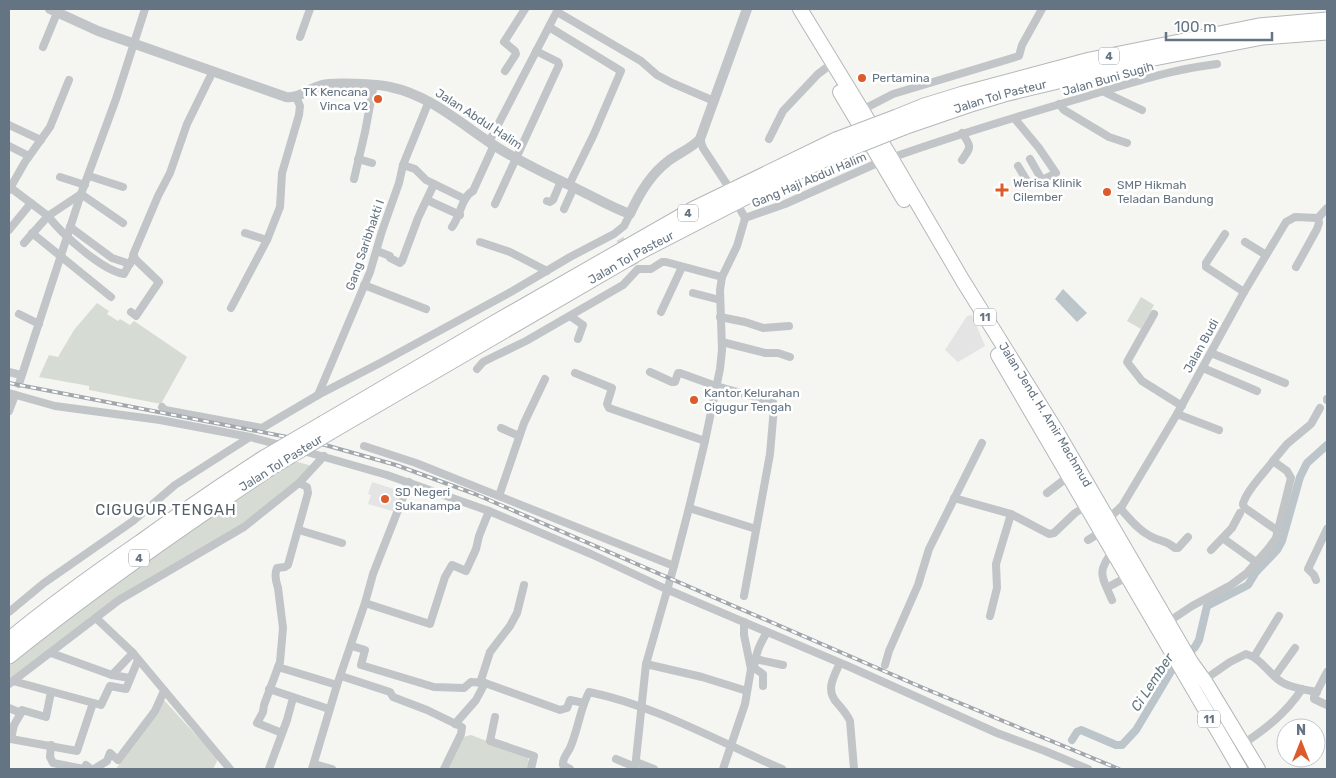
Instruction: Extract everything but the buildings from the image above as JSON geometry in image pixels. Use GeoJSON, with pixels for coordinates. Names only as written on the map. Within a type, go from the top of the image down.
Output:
{"type":"FeatureCollection","features":[{"type":"Feature","properties":{"kind":"highway","name":"Jalan Jend. H. Amir Machmud"},"geometry":{"type":"LineString","coordinates":[[799,9],[862,110],[887,160],[1052,435],[1108,519],[1168,622],[1183,659],[1240,769]]}},
{"type":"Feature","properties":{"kind":"highway","name":"Jalan Jend. H. Amir Machmud"},"geometry":{"type":"LineString","coordinates":[[799,9],[822,71],[887,160]]}},
{"type":"Feature","properties":{"kind":"highway","name":"Jalan Tol Pasteur"},"geometry":{"type":"LineString","coordinates":[[900,122],[924,106],[1090,60],[1259,26],[1327,20]]}},
{"type":"Feature","properties":{"kind":"highway","name":"Jalan Tol Pasteur"},"geometry":{"type":"LineString","coordinates":[[9,640],[121,556],[221,486],[268,462],[327,428],[547,299],[694,209],[839,146],[900,122],[1004,94],[1154,58],[1263,38],[1327,32]]}},
{"type":"Feature","properties":{"kind":"highway","name":"Jalan Jend. H. Amir Machmud"},"geometry":{"type":"LineString","coordinates":[[1052,435],[1069,476],[1127,577],[1183,659]]}},
{"type":"Feature","properties":{"kind":"highway","name":"Jalan Tol Pasteur"},"geometry":{"type":"LineString","coordinates":[[9,656],[41,630],[268,462]]}},
{"type":"Feature","properties":{"kind":"highway","name":"11"},"geometry":{"type":"LineString","coordinates":[[1183,659],[1203,685],[1258,769]]}},
{"type":"Feature","properties":{"kind":"highway","name":"11"},"geometry":{"type":"LineString","coordinates":[[1203,685],[1211,704],[1250,769]]}},
{"type":"Feature","properties":{"kind":"street"},"geometry":{"type":"LineString","coordinates":[[19,384],[81,194],[135,44],[145,9]]}},
{"type":"Feature","properties":{"kind":"street"},"geometry":{"type":"LineString","coordinates":[[300,36],[310,9]]}},
{"type":"Feature","properties":{"kind":"street"},"geometry":{"type":"LineString","coordinates":[[505,71],[516,54],[504,42],[525,9]]}},
{"type":"Feature","properties":{"kind":"street"},"geometry":{"type":"LineString","coordinates":[[162,407],[165,410],[262,428],[318,395],[547,271],[617,237],[640,192],[656,172],[668,161],[700,140],[747,9]]}},
{"type":"Feature","properties":{"kind":"street"},"geometry":{"type":"LineString","coordinates":[[862,110],[893,94],[1018,56],[1042,9]]}},
{"type":"Feature","properties":{"kind":"street"},"geometry":{"type":"LineString","coordinates":[[42,47],[54,11],[98,31],[277,94],[292,98],[296,96],[300,106],[299,114],[282,173],[280,207],[267,240],[230,308]]}},
{"type":"Feature","properties":{"kind":"street"},"geometry":{"type":"LineString","coordinates":[[452,227],[460,214],[465,199],[472,191],[492,144],[554,15],[559,13],[580,25],[641,61],[672,84],[714,101]]}},
{"type":"Feature","properties":{"kind":"street"},"geometry":{"type":"LineString","coordinates":[[549,26],[621,70],[594,134],[568,185],[564,209]]}},
{"type":"Feature","properties":{"kind":"street"},"geometry":{"type":"LineString","coordinates":[[495,204],[559,65],[558,62],[536,51]]}},
{"type":"Feature","properties":{"kind":"street","name":"Jalan Buni Sugih"},"geometry":{"type":"LineString","coordinates":[[887,160],[962,133],[1059,104],[1193,67],[1217,64]]}},
{"type":"Feature","properties":{"kind":"street"},"geometry":{"type":"LineString","coordinates":[[69,80],[62,94],[55,117],[29,156],[12,177],[10,189],[48,216],[67,237],[105,266],[124,274],[134,256],[158,196],[170,173],[187,124],[212,71]]}},
{"type":"Feature","properties":{"kind":"street"},"geometry":{"type":"LineString","coordinates":[[768,139],[782,111],[822,71]]}},
{"type":"Feature","properties":{"kind":"street","name":"Jalan Abdul Halim"},"geometry":{"type":"LineString","coordinates":[[296,96],[323,84],[374,84],[392,87],[429,101],[516,158],[630,214]]}},
{"type":"Feature","properties":{"kind":"street"},"geometry":{"type":"LineString","coordinates":[[354,179],[366,132],[374,84]]}},
{"type":"Feature","properties":{"kind":"street"},"geometry":{"type":"LineString","coordinates":[[1102,92],[1142,110]]}},
{"type":"Feature","properties":{"kind":"street","name":"Gang Saribhakti I"},"geometry":{"type":"LineString","coordinates":[[318,395],[364,285],[399,183],[403,165],[429,101]]}},
{"type":"Feature","properties":{"kind":"street"},"geometry":{"type":"LineString","coordinates":[[1059,104],[1064,110],[1109,137],[1127,143]]}},
{"type":"Feature","properties":{"kind":"street"},"geometry":{"type":"LineString","coordinates":[[1015,118],[1056,170],[1056,173],[1029,184],[1018,166]]}},
{"type":"Feature","properties":{"kind":"street"},"geometry":{"type":"LineString","coordinates":[[9,124],[40,140]]}},
{"type":"Feature","properties":{"kind":"street"},"geometry":{"type":"LineString","coordinates":[[962,133],[970,144],[970,148],[962,160]]}},
{"type":"Feature","properties":{"kind":"street"},"geometry":{"type":"LineString","coordinates":[[700,140],[703,148],[728,186]]}},
{"type":"Feature","properties":{"kind":"street"},"geometry":{"type":"LineString","coordinates":[[9,146],[29,156]]}},
{"type":"Feature","properties":{"kind":"street"},"geometry":{"type":"LineString","coordinates":[[358,159],[372,163]]}},
{"type":"Feature","properties":{"kind":"street"},"geometry":{"type":"LineString","coordinates":[[1030,159],[1042,180]]}},
{"type":"Feature","properties":{"kind":"street","name":"Gang Haji Abdul Halim"},"geometry":{"type":"LineString","coordinates":[[745,218],[785,204],[887,160]]}},
{"type":"Feature","properties":{"kind":"street"},"geometry":{"type":"LineString","coordinates":[[403,165],[415,170],[420,176],[434,184],[455,192],[465,199]]}},
{"type":"Feature","properties":{"kind":"street"},"geometry":{"type":"LineString","coordinates":[[88,176],[123,187]]}},
{"type":"Feature","properties":{"kind":"street"},"geometry":{"type":"LineString","coordinates":[[60,178],[85,185]]}},
{"type":"Feature","properties":{"kind":"street"},"geometry":{"type":"LineString","coordinates":[[376,251],[390,256],[390,258],[398,262],[402,261],[418,218],[434,184]]}},
{"type":"Feature","properties":{"kind":"street"},"geometry":{"type":"LineString","coordinates":[[547,201],[553,200],[568,185]]}},
{"type":"Feature","properties":{"kind":"street"},"geometry":{"type":"LineString","coordinates":[[24,243],[48,216],[81,194]]}},
{"type":"Feature","properties":{"kind":"street"},"geometry":{"type":"LineString","coordinates":[[81,194],[123,223]]}},
{"type":"Feature","properties":{"kind":"street"},"geometry":{"type":"LineString","coordinates":[[427,200],[460,214]]}},
{"type":"Feature","properties":{"kind":"street"},"geometry":{"type":"LineString","coordinates":[[9,230],[31,203]]}},
{"type":"Feature","properties":{"kind":"street"},"geometry":{"type":"LineString","coordinates":[[635,766],[646,664],[689,508],[720,369],[722,277],[737,246],[745,218],[739,206]]}},
{"type":"Feature","properties":{"kind":"street"},"geometry":{"type":"LineString","coordinates":[[1296,267],[1317,229],[1318,218],[1327,208]]}},
{"type":"Feature","properties":{"kind":"street","name":"Jalan Budi"},"geometry":{"type":"LineString","coordinates":[[1108,519],[1120,508],[1182,406],[1244,292],[1286,222],[1292,218],[1318,218]]}},
{"type":"Feature","properties":{"kind":"street"},"geometry":{"type":"LineString","coordinates":[[70,227],[112,258],[130,264]]}},
{"type":"Feature","properties":{"kind":"street"},"geometry":{"type":"LineString","coordinates":[[32,233],[111,297]]}},
{"type":"Feature","properties":{"kind":"street"},"geometry":{"type":"LineString","coordinates":[[245,233],[267,240]]}},
{"type":"Feature","properties":{"kind":"street"},"geometry":{"type":"LineString","coordinates":[[1225,234],[1206,263],[1206,267],[1244,292]]}},
{"type":"Feature","properties":{"kind":"street"},"geometry":{"type":"LineString","coordinates":[[480,242],[510,252],[547,271]]}},
{"type":"Feature","properties":{"kind":"street"},"geometry":{"type":"LineString","coordinates":[[1245,242],[1266,255]]}},
{"type":"Feature","properties":{"kind":"street"},"geometry":{"type":"LineString","coordinates":[[131,312],[136,316],[159,282],[134,256]]}},
{"type":"Feature","properties":{"kind":"street"},"geometry":{"type":"LineString","coordinates":[[477,369],[494,356],[526,341],[623,285],[636,267],[651,269],[662,262],[666,262],[722,277]]}},
{"type":"Feature","properties":{"kind":"street"},"geometry":{"type":"LineString","coordinates":[[661,312],[682,267]]}},
{"type":"Feature","properties":{"kind":"street"},"geometry":{"type":"LineString","coordinates":[[364,285],[426,309]]}},
{"type":"Feature","properties":{"kind":"street"},"geometry":{"type":"LineString","coordinates":[[693,293],[720,300]]}},
{"type":"Feature","properties":{"kind":"street"},"geometry":{"type":"LineString","coordinates":[[19,314],[39,324]]}},
{"type":"Feature","properties":{"kind":"street"},"geometry":{"type":"LineString","coordinates":[[1154,314],[1127,362],[1142,381],[1182,406]]}},
{"type":"Feature","properties":{"kind":"street"},"geometry":{"type":"LineString","coordinates":[[570,316],[583,325],[578,339]]}},
{"type":"Feature","properties":{"kind":"street"},"geometry":{"type":"LineString","coordinates":[[720,317],[763,328],[789,326]]}},
{"type":"Feature","properties":{"kind":"street"},"geometry":{"type":"LineString","coordinates":[[722,342],[790,357]]}},
{"type":"Feature","properties":{"kind":"street"},"geometry":{"type":"LineString","coordinates":[[1211,353],[1285,383]]}},
{"type":"Feature","properties":{"kind":"street"},"geometry":{"type":"LineString","coordinates":[[1202,368],[1257,391]]}},
{"type":"Feature","properties":{"kind":"street"},"geometry":{"type":"LineString","coordinates":[[9,372],[21,375]]}},
{"type":"Feature","properties":{"kind":"street"},"geometry":{"type":"LineString","coordinates":[[650,372],[672,382],[675,382],[679,372],[716,386],[773,402],[770,454],[744,596]]}},
{"type":"Feature","properties":{"kind":"street"},"geometry":{"type":"LineString","coordinates":[[575,373],[612,388],[607,404],[609,408],[705,441]]}},
{"type":"Feature","properties":{"kind":"street"},"geometry":{"type":"LineString","coordinates":[[498,496],[527,415],[545,379]]}},
{"type":"Feature","properties":{"kind":"street"},"geometry":{"type":"LineString","coordinates":[[9,411],[12,394],[56,406],[160,420],[250,437],[324,456],[409,482],[489,511],[591,554],[666,590],[840,663],[997,734],[1088,769]]}},
{"type":"Feature","properties":{"kind":"street"},"geometry":{"type":"LineString","coordinates":[[1278,531],[1245,508],[1243,505],[1244,500],[1287,444],[1311,424],[1320,408]]}},
{"type":"Feature","properties":{"kind":"street"},"geometry":{"type":"LineString","coordinates":[[1177,414],[1219,430]]}},
{"type":"Feature","properties":{"kind":"street"},"geometry":{"type":"LineString","coordinates":[[501,428],[519,436]]}},
{"type":"Feature","properties":{"kind":"street"},"geometry":{"type":"LineString","coordinates":[[9,612],[44,583],[133,521],[175,485],[250,437]]}},
{"type":"Feature","properties":{"kind":"street"},"geometry":{"type":"LineString","coordinates":[[886,665],[918,584],[928,549],[982,443]]}},
{"type":"Feature","properties":{"kind":"street"},"geometry":{"type":"LineString","coordinates":[[364,446],[416,463],[674,566]]}},
{"type":"Feature","properties":{"kind":"street"},"geometry":{"type":"LineString","coordinates":[[11,682],[52,653],[119,600],[244,528],[299,483],[324,456]]}},
{"type":"Feature","properties":{"kind":"street"},"geometry":{"type":"LineString","coordinates":[[1168,622],[1192,606],[1231,585],[1247,573],[1276,538],[1291,478],[1287,471],[1273,461]]}},
{"type":"Feature","properties":{"kind":"street"},"geometry":{"type":"LineString","coordinates":[[1047,493],[1069,476]]}},
{"type":"Feature","properties":{"kind":"street"},"geometry":{"type":"LineString","coordinates":[[332,769],[313,767],[337,686],[352,646],[372,574],[409,482]]}},
{"type":"Feature","properties":{"kind":"street"},"geometry":{"type":"LineString","coordinates":[[282,733],[257,723],[263,712],[269,689],[278,667],[283,628],[276,570],[288,565],[299,530],[308,493],[307,487],[299,483]]}},
{"type":"Feature","properties":{"kind":"street"},"geometry":{"type":"LineString","coordinates":[[954,498],[1011,514],[1051,534],[1075,512],[1086,506]]}},
{"type":"Feature","properties":{"kind":"street"},"geometry":{"type":"LineString","coordinates":[[689,508],[756,529]]}},
{"type":"Feature","properties":{"kind":"street"},"geometry":{"type":"LineString","coordinates":[[1120,508],[1133,523],[1150,536],[1168,541],[1176,548],[1188,537]]}},
{"type":"Feature","properties":{"kind":"street"},"geometry":{"type":"LineString","coordinates":[[365,603],[430,624],[445,577],[452,565],[466,571],[489,511]]}},
{"type":"Feature","properties":{"kind":"street"},"geometry":{"type":"LineString","coordinates":[[1211,550],[1232,528],[1240,513]]}},
{"type":"Feature","properties":{"kind":"street"},"geometry":{"type":"LineString","coordinates":[[990,616],[997,588],[996,564],[1011,514]]}},
{"type":"Feature","properties":{"kind":"street"},"geometry":{"type":"LineString","coordinates":[[1316,580],[1308,569],[1327,529]]}},
{"type":"Feature","properties":{"kind":"street"},"geometry":{"type":"LineString","coordinates":[[299,530],[342,543]]}},
{"type":"Feature","properties":{"kind":"street"},"geometry":{"type":"LineString","coordinates":[[1088,540],[1101,532]]}},
{"type":"Feature","properties":{"kind":"street"},"geometry":{"type":"LineString","coordinates":[[1224,538],[1256,562]]}},
{"type":"Feature","properties":{"kind":"street"},"geometry":{"type":"LineString","coordinates":[[1112,600],[1101,574],[1103,564],[1113,551]]}},
{"type":"Feature","properties":{"kind":"street"},"geometry":{"type":"LineString","coordinates":[[1112,585],[1127,577]]}},
{"type":"Feature","properties":{"kind":"street"},"geometry":{"type":"LineString","coordinates":[[455,724],[476,700],[483,683],[490,652],[510,626],[517,613],[524,585]]}},
{"type":"Feature","properties":{"kind":"street"},"geometry":{"type":"LineString","coordinates":[[1254,657],[1279,616]]}},
{"type":"Feature","properties":{"kind":"street"},"geometry":{"type":"LineString","coordinates":[[96,618],[133,653],[230,769]]}},
{"type":"Feature","properties":{"kind":"street"},"geometry":{"type":"LineString","coordinates":[[722,769],[745,704],[751,668],[744,635],[744,622]]}},
{"type":"Feature","properties":{"kind":"street"},"geometry":{"type":"LineString","coordinates":[[763,686],[763,674],[754,668],[758,646],[767,632]]}},
{"type":"Feature","properties":{"kind":"street"},"geometry":{"type":"LineString","coordinates":[[352,646],[365,650],[361,665],[434,688],[464,688],[470,682],[483,683],[560,710],[567,708],[570,700],[584,703]]}},
{"type":"Feature","properties":{"kind":"street"},"geometry":{"type":"LineString","coordinates":[[1275,676],[1295,648]]}},
{"type":"Feature","properties":{"kind":"street"},"geometry":{"type":"LineString","coordinates":[[52,653],[112,675],[130,678]]}},
{"type":"Feature","properties":{"kind":"street"},"geometry":{"type":"LineString","coordinates":[[112,675],[133,653]]}},
{"type":"Feature","properties":{"kind":"street"},"geometry":{"type":"LineString","coordinates":[[1203,685],[1242,655],[1246,654],[1254,657],[1287,684],[1318,692]]}},
{"type":"Feature","properties":{"kind":"street"},"geometry":{"type":"LineString","coordinates":[[755,659],[783,665]]}},
{"type":"Feature","properties":{"kind":"street"},"geometry":{"type":"LineString","coordinates":[[11,682],[103,705],[110,686],[126,689],[138,660]]}},
{"type":"Feature","properties":{"kind":"street"},"geometry":{"type":"LineString","coordinates":[[840,663],[830,683],[831,693],[850,721],[854,769]]}},
{"type":"Feature","properties":{"kind":"street"},"geometry":{"type":"LineString","coordinates":[[646,664],[702,676],[747,691]]}},
{"type":"Feature","properties":{"kind":"street"},"geometry":{"type":"LineString","coordinates":[[278,667],[337,686]]}},
{"type":"Feature","properties":{"kind":"street"},"geometry":{"type":"LineString","coordinates":[[1327,672],[1314,697],[1314,699],[1327,705]]}},
{"type":"Feature","properties":{"kind":"street"},"geometry":{"type":"LineString","coordinates":[[342,676],[390,692],[393,698],[427,710],[462,729],[444,769]]}},
{"type":"Feature","properties":{"kind":"street"},"geometry":{"type":"LineString","coordinates":[[269,689],[330,709]]}},
{"type":"Feature","properties":{"kind":"street"},"geometry":{"type":"LineString","coordinates":[[1243,744],[1266,729],[1281,716],[1302,689]]}},
{"type":"Feature","properties":{"kind":"street"},"geometry":{"type":"LineString","coordinates":[[51,746],[50,757],[53,763],[84,769],[86,765],[92,769],[107,761],[110,753],[118,760],[155,711],[164,691]]}},
{"type":"Feature","properties":{"kind":"street"},"geometry":{"type":"LineString","coordinates":[[52,692],[46,718],[22,710],[14,725],[11,739],[76,750],[93,703]]}},
{"type":"Feature","properties":{"kind":"street"},"geometry":{"type":"LineString","coordinates":[[570,769],[563,765],[562,762],[570,747],[584,703],[590,692],[641,707],[674,720],[782,769]]}},
{"type":"Feature","properties":{"kind":"street"},"geometry":{"type":"LineString","coordinates":[[269,769],[293,698]]}},
{"type":"Feature","properties":{"kind":"street"},"geometry":{"type":"LineString","coordinates":[[9,708],[20,713]]}},
{"type":"Feature","properties":{"kind":"street"},"geometry":{"type":"LineString","coordinates":[[495,717],[490,741],[534,756],[531,769]]}},
{"type":"Feature","properties":{"kind":"street"},"geometry":{"type":"LineString","coordinates":[[616,760],[654,769]]}},
{"type":"Feature","properties":{"kind":"shaded area"},"geometry":{"type":"Polygon","coordinates":[[[1063,289],[1087,313],[1077,322],[1055,299],[1063,289]]]}},
{"type":"Feature","properties":{"kind":"shaded area"},"geometry":{"type":"Polygon","coordinates":[[[1141,297],[1154,305],[1141,329],[1127,321],[1141,297]]]}},
{"type":"Feature","properties":{"kind":"shaded area"},"geometry":{"type":"Polygon","coordinates":[[[97,303],[109,311],[107,314],[118,321],[120,319],[130,325],[134,321],[187,357],[161,404],[89,390],[89,386],[39,377],[49,355],[58,357],[74,330],[97,303]]]}},
{"type":"Feature","properties":{"kind":"shaded area"},"geometry":{"type":"Polygon","coordinates":[[[972,315],[985,346],[958,362],[945,350],[967,316],[972,315]]]}},
{"type":"Feature","properties":{"kind":"shaded area"},"geometry":{"type":"Polygon","coordinates":[[[294,461],[312,466],[293,485],[238,527],[194,552],[9,681],[9,662],[103,590],[294,461]]]}},
{"type":"Feature","properties":{"kind":"shaded area","name":"SD Negeri Sukanampa"},"geometry":{"type":"Polygon","coordinates":[[[372,482],[403,492],[396,512],[368,504],[371,495],[368,494],[372,482]]]}},
{"type":"Feature","properties":{"kind":"shaded area"},"geometry":{"type":"Polygon","coordinates":[[[162,698],[218,759],[213,769],[116,769],[156,711],[162,698]]]}},
{"type":"Feature","properties":{"kind":"shaded area"},"geometry":{"type":"Polygon","coordinates":[[[471,735],[527,756],[530,764],[528,769],[446,769],[459,738],[471,735]]]}},
{"type":"Feature","properties":{"kind":"waterway","name":"Ci Lember"},"geometry":{"type":"LineString","coordinates":[[1072,740],[1077,732],[1081,730],[1116,745],[1122,745],[1136,730],[1173,668],[1195,647],[1199,640],[1207,606],[1248,585],[1256,572],[1277,550],[1282,541],[1300,477],[1307,463],[1327,445]]}},
{"type":"Feature","properties":{"kind":"tunnel"},"geometry":{"type":"LineString","coordinates":[[620,239],[635,265]]}},
{"type":"Feature","properties":{"kind":"railway"},"geometry":{"type":"LineString","coordinates":[[9,383],[318,443],[396,465],[475,494],[921,687],[1119,769]]}},
{"type":"Feature","properties":{"kind":"place","name":"Pertamina"},"geometry":{"type":"Point","coordinates":[862,78]}},
{"type":"Feature","properties":{"kind":"place","name":"TK Kencana Vinca V2"},"geometry":{"type":"Point","coordinates":[378,99]}},
{"type":"Feature","properties":{"kind":"place","name":"Werisa Klinik Cilember"},"geometry":{"type":"Point","coordinates":[1002,190]}},
{"type":"Feature","properties":{"kind":"place","name":"SMP Hikmah Teladan Bandung"},"geometry":{"type":"Point","coordinates":[1107,192]}},
{"type":"Feature","properties":{"kind":"place","name":"Kantor Kelurahan Cigugur Tengah"},"geometry":{"type":"Point","coordinates":[694,400]}},
{"type":"Feature","properties":{"kind":"place","name":"SD Negeri Sukanampa"},"geometry":{"type":"Point","coordinates":[385,499]}},
{"type":"Feature","properties":{"kind":"district","name":"CIGUGUR TENGAH"},"geometry":{"type":"Point","coordinates":[166,510]}}]}
